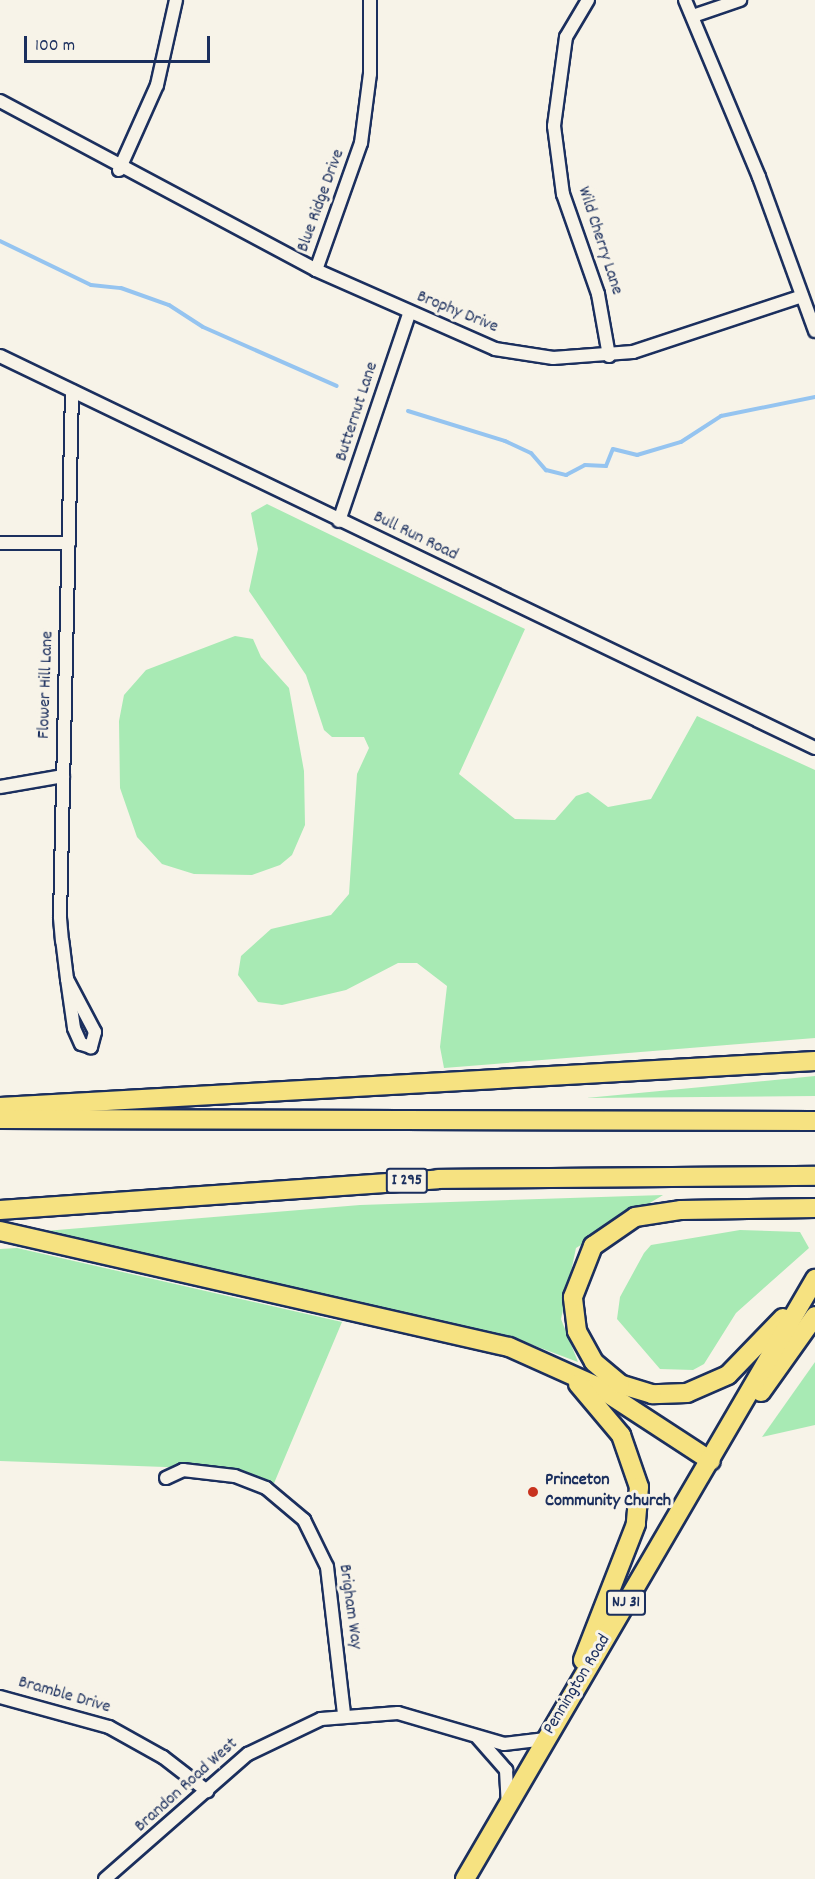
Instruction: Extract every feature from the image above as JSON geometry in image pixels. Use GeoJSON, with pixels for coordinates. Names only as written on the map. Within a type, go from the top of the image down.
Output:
{"type":"FeatureCollection","features":[{"type":"Feature","properties":{"kind":"highway"},"geometry":{"type":"LineString","coordinates":[[0,1107],[815,1061]]}},
{"type":"Feature","properties":{"kind":"highway"},"geometry":{"type":"LineString","coordinates":[[0,1119],[815,1120]]}},
{"type":"Feature","properties":{"kind":"highway","name":"I 295"},"geometry":{"type":"LineString","coordinates":[[0,1210],[438,1179],[815,1176]]}},
{"type":"Feature","properties":{"kind":"highway"},"geometry":{"type":"LineString","coordinates":[[812,1283],[741,1366],[687,1393],[652,1395],[615,1381],[590,1356],[574,1318],[582,1263],[599,1240],[623,1222],[670,1210],[815,1208]]}},
{"type":"Feature","properties":{"kind":"highway"},"geometry":{"type":"LineString","coordinates":[[0,1231],[531,1354],[596,1386],[711,1461]]}},
{"type":"Feature","properties":{"kind":"highway","name":"Pennington Road"},"geometry":{"type":"LineString","coordinates":[[465,1879],[567,1702],[711,1461],[812,1283]]}},
{"type":"Feature","properties":{"kind":"highway","name":"Pennington Road"},"geometry":{"type":"LineString","coordinates":[[711,1461],[815,1316]]}},
{"type":"Feature","properties":{"kind":"highway"},"geometry":{"type":"LineString","coordinates":[[794,1348],[815,1327]]}},
{"type":"Feature","properties":{"kind":"highway"},"geometry":{"type":"LineString","coordinates":[[531,1354],[576,1382],[609,1415],[631,1455],[639,1487],[636,1524],[567,1702]]}},
{"type":"Feature","properties":{"kind":"street"},"geometry":{"type":"LineString","coordinates":[[119,170],[157,85],[176,0]]}},
{"type":"Feature","properties":{"kind":"street","name":"Blue Ridge Drive"},"geometry":{"type":"LineString","coordinates":[[316,270],[362,143],[370,74],[370,0]]}},
{"type":"Feature","properties":{"kind":"street","name":"Wild Cherry Lane"},"geometry":{"type":"LineString","coordinates":[[588,0],[566,37],[554,126],[563,194],[598,294],[609,356]]}},
{"type":"Feature","properties":{"kind":"street"},"geometry":{"type":"LineString","coordinates":[[685,0],[815,331]]}},
{"type":"Feature","properties":{"kind":"street"},"geometry":{"type":"LineString","coordinates":[[693,16],[740,0]]}},
{"type":"Feature","properties":{"kind":"street","name":"Brophy Drive"},"geometry":{"type":"LineString","coordinates":[[0,102],[119,170],[316,270],[410,314],[495,349],[553,358],[609,356],[659,346],[802,296]]}},
{"type":"Feature","properties":{"kind":"street","name":"Butternut Lane"},"geometry":{"type":"LineString","coordinates":[[339,521],[410,314]]}},
{"type":"Feature","properties":{"kind":"street","name":"Bull Run Road"},"geometry":{"type":"LineString","coordinates":[[0,356],[815,748]]}},
{"type":"Feature","properties":{"kind":"street","name":"Flower Hill Lane"},"geometry":{"type":"LineString","coordinates":[[67,979],[95,1032],[91,1047],[83,1046],[76,1034],[67,979],[60,917],[72,391]]}},
{"type":"Feature","properties":{"kind":"street"},"geometry":{"type":"LineString","coordinates":[[0,543],[69,543]]}},
{"type":"Feature","properties":{"kind":"street"},"geometry":{"type":"LineString","coordinates":[[0,787],[63,776]]}},
{"type":"Feature","properties":{"kind":"street","name":"Brigham Way"},"geometry":{"type":"LineString","coordinates":[[166,1478],[183,1470],[235,1476],[266,1488],[303,1520],[327,1567],[344,1714]]}},
{"type":"Feature","properties":{"kind":"street","name":"Bramble Drive"},"geometry":{"type":"LineString","coordinates":[[0,1696],[109,1727],[163,1757],[207,1791]]}},
{"type":"Feature","properties":{"kind":"street","name":"Brandon Road West"},"geometry":{"type":"LineString","coordinates":[[105,1879],[271,1739],[344,1714],[398,1713],[504,1744],[546,1739]]}},
{"type":"Feature","properties":{"kind":"street"},"geometry":{"type":"LineString","coordinates":[[472,1733],[506,1770],[508,1803]]}},
{"type":"Feature","properties":{"kind":"green space"},"geometry":{"type":"Polygon","coordinates":[[[267,504],[525,629],[459,774],[515,819],[555,820],[576,796],[588,792],[608,807],[651,799],[697,716],[815,770],[815,1038],[444,1068],[440,1047],[447,986],[417,963],[398,963],[346,990],[282,1005],[258,1002],[238,975],[241,956],[271,929],[331,915],[349,894],[357,774],[369,748],[364,737],[332,737],[324,730],[306,675],[249,591],[258,549],[251,513],[267,504]]]}},
{"type":"Feature","properties":{"kind":"green space"},"geometry":{"type":"Polygon","coordinates":[[[235,636],[253,639],[261,657],[289,688],[304,771],[305,825],[292,855],[280,865],[252,875],[194,874],[162,864],[137,837],[120,788],[119,721],[124,695],[146,670],[235,636]]]}},
{"type":"Feature","properties":{"kind":"green space"},"geometry":{"type":"Polygon","coordinates":[[[815,1076],[815,1096],[586,1098],[723,1085],[815,1076]]]}},
{"type":"Feature","properties":{"kind":"green space"},"geometry":{"type":"Polygon","coordinates":[[[663,1195],[576,1248],[561,1319],[578,1362],[506,1335],[45,1231],[360,1205],[663,1195]]]}},
{"type":"Feature","properties":{"kind":"green space"},"geometry":{"type":"Polygon","coordinates":[[[740,1230],[800,1232],[809,1248],[736,1313],[704,1364],[693,1370],[660,1369],[617,1319],[620,1297],[644,1253],[651,1245],[740,1230]]]}},
{"type":"Feature","properties":{"kind":"green space"},"geometry":{"type":"Polygon","coordinates":[[[17,1248],[342,1322],[272,1488],[220,1469],[0,1461],[0,1249],[17,1248]]]}},
{"type":"Feature","properties":{"kind":"green space"},"geometry":{"type":"Polygon","coordinates":[[[815,1362],[815,1425],[762,1437],[815,1362]]]}},
{"type":"Feature","properties":{"kind":"waterway"},"geometry":{"type":"LineString","coordinates":[[0,241],[91,285],[121,288],[169,305],[203,327],[337,386]]}},
{"type":"Feature","properties":{"kind":"waterway"},"geometry":{"type":"LineString","coordinates":[[408,411],[505,441],[531,453],[546,470],[566,475],[585,465],[606,466],[613,449],[637,455],[681,442],[721,416],[815,397]]}},
{"type":"Feature","properties":{"kind":"place","name":"Princeton Community Church"},"geometry":{"type":"Point","coordinates":[533,1492]}}]}
